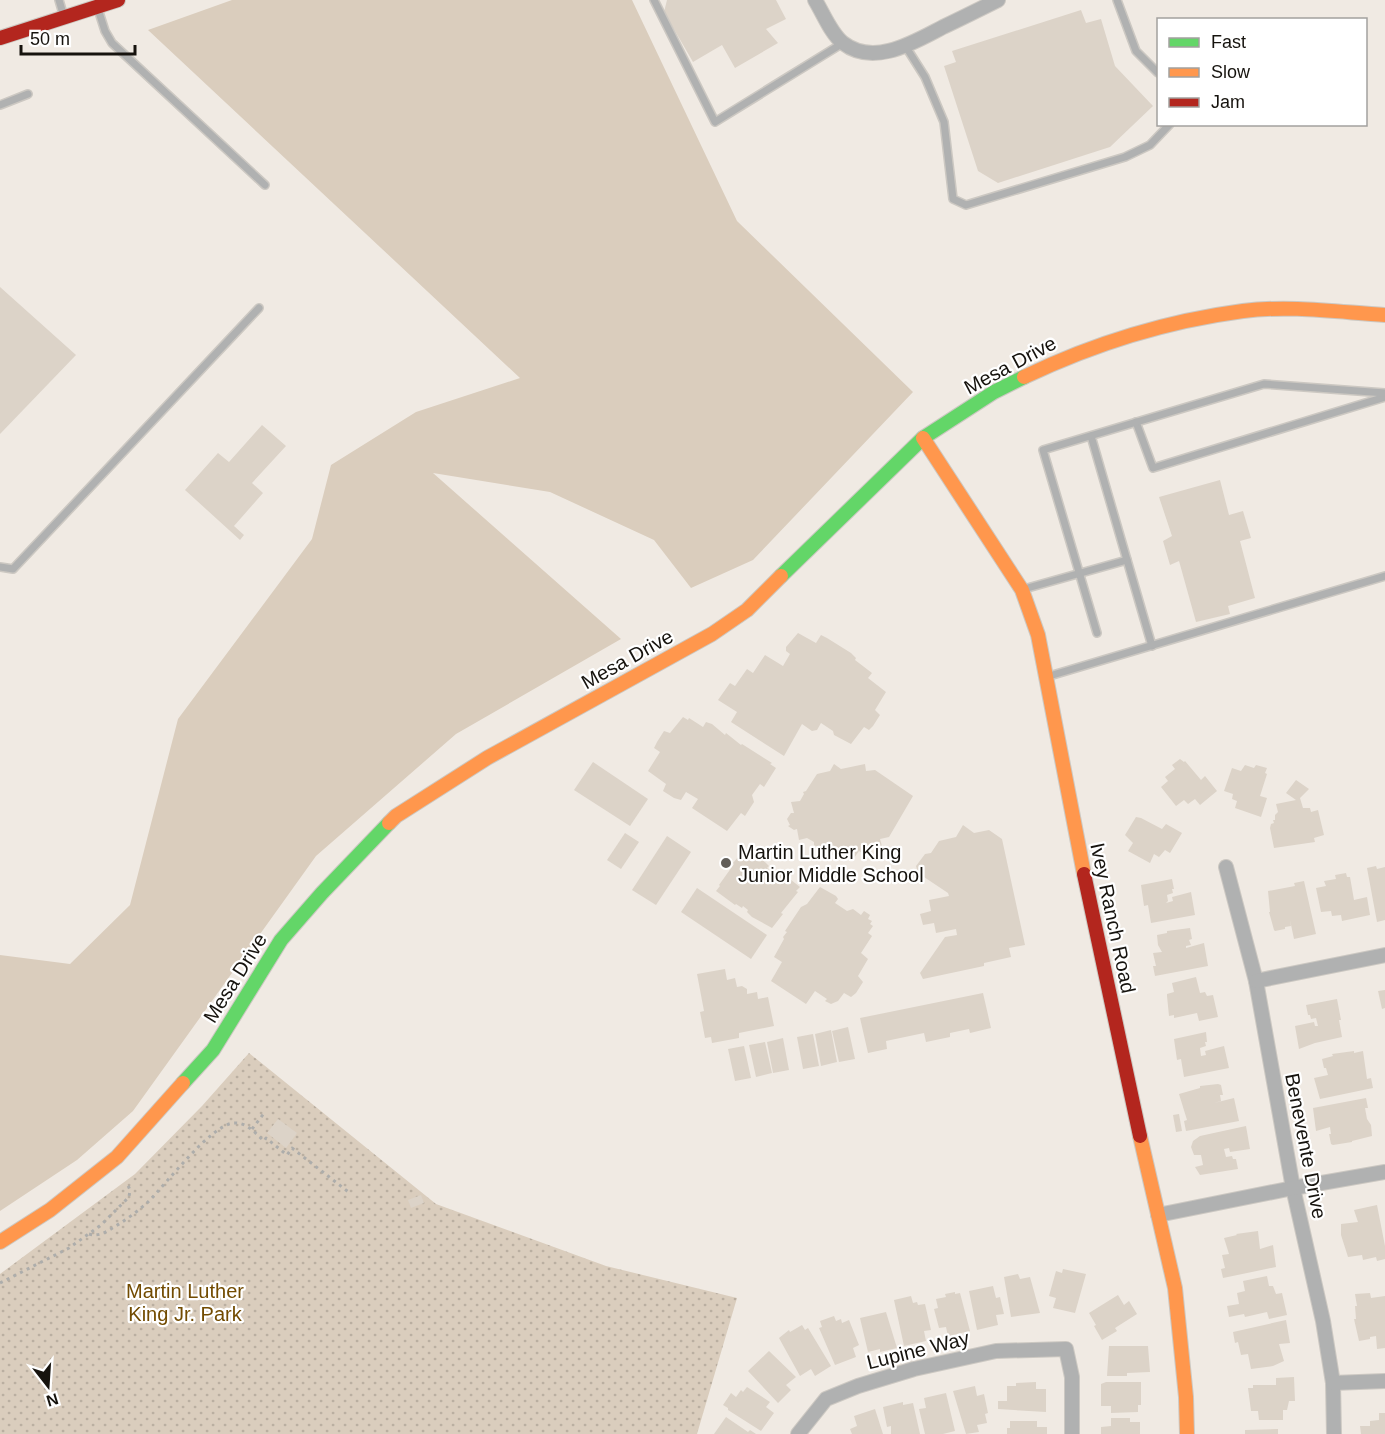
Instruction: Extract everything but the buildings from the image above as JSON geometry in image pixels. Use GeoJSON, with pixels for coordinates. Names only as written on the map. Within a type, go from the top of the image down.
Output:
{"type":"FeatureCollection","features":[{"type":"Feature","properties":{"kind":"main road"},"geometry":{"type":"LineString","coordinates":[[0,38],[118,0]]}},
{"type":"Feature","properties":{"kind":"main road","name":"Mesa Drive"},"geometry":{"type":"LineString","coordinates":[[0,1242],[50,1210],[117,1157],[213,1050],[281,940],[322,893],[396,816],[488,758],[711,634],[747,610],[923,438],[994,392],[1025,376],[1073,354],[1153,328],[1254,310],[1294,309],[1385,315]]}},
{"type":"Feature","properties":{"kind":"main road","name":"Ivey Ranch Road"},"geometry":{"type":"LineString","coordinates":[[923,438],[1022,590],[1038,635],[1065,780],[1127,1081],[1175,1288],[1186,1397],[1187,1434]]}},
{"type":"Feature","properties":{"kind":"street"},"geometry":{"type":"LineString","coordinates":[[815,0],[829,25],[843,43],[864,52],[888,51],[906,47],[998,0]]}},
{"type":"Feature","properties":{"kind":"street","name":"Benevente Drive"},"geometry":{"type":"LineString","coordinates":[[1226,867],[1256,981],[1293,1188],[1323,1321],[1333,1383],[1334,1434]]}},
{"type":"Feature","properties":{"kind":"street"},"geometry":{"type":"LineString","coordinates":[[1256,981],[1385,955]]}},
{"type":"Feature","properties":{"kind":"street"},"geometry":{"type":"LineString","coordinates":[[1158,1215],[1385,1172]]}},
{"type":"Feature","properties":{"kind":"street","name":"Lupine Way"},"geometry":{"type":"LineString","coordinates":[[798,1434],[826,1399],[858,1386],[914,1369],[996,1351],[1066,1349],[1072,1377],[1072,1434]]}},
{"type":"Feature","properties":{"kind":"street"},"geometry":{"type":"LineString","coordinates":[[1333,1383],[1385,1381]]}},
{"type":"Feature","properties":{"kind":"lane"},"geometry":{"type":"LineString","coordinates":[[59,0],[64,17]]}},
{"type":"Feature","properties":{"kind":"lane"},"geometry":{"type":"LineString","coordinates":[[654,0],[715,122],[843,43]]}},
{"type":"Feature","properties":{"kind":"lane"},"geometry":{"type":"LineString","coordinates":[[1117,0],[1136,51],[1157,72]]}},
{"type":"Feature","properties":{"kind":"lane"},"geometry":{"type":"LineString","coordinates":[[97,7],[105,31],[112,43],[265,184]]}},
{"type":"Feature","properties":{"kind":"lane"},"geometry":{"type":"LineString","coordinates":[[906,47],[926,77],[944,122],[953,199],[966,206],[1125,157],[1150,145],[1168,126]]}},
{"type":"Feature","properties":{"kind":"lane"},"geometry":{"type":"LineString","coordinates":[[0,105],[28,94]]}},
{"type":"Feature","properties":{"kind":"lane"},"geometry":{"type":"LineString","coordinates":[[0,567],[13,569],[259,308]]}},
{"type":"Feature","properties":{"kind":"lane"},"geometry":{"type":"LineString","coordinates":[[1097,633],[1043,450],[1264,384],[1385,395]]}},
{"type":"Feature","properties":{"kind":"lane"},"geometry":{"type":"LineString","coordinates":[[1136,422],[1153,468],[1385,395]]}},
{"type":"Feature","properties":{"kind":"lane"},"geometry":{"type":"LineString","coordinates":[[1091,436],[1152,645]]}},
{"type":"Feature","properties":{"kind":"lane"},"geometry":{"type":"LineString","coordinates":[[1022,590],[1127,560]]}},
{"type":"Feature","properties":{"kind":"lane"},"geometry":{"type":"LineString","coordinates":[[1046,677],[1385,576]]}},
{"type":"Feature","properties":{"kind":"path"},"geometry":{"type":"LineString","coordinates":[[252,1129],[266,1112]]}},
{"type":"Feature","properties":{"kind":"path"},"geometry":{"type":"LineString","coordinates":[[89,1234],[94,1236],[103,1234],[125,1220],[148,1201],[203,1143],[221,1128],[233,1123],[248,1126],[264,1141],[267,1138],[286,1155],[292,1148],[351,1194]]}},
{"type":"Feature","properties":{"kind":"path"},"geometry":{"type":"LineString","coordinates":[[0,1283],[69,1248],[101,1225],[129,1197],[130,1190],[127,1183]]}},
{"type":"Feature","properties":{"kind":"green space"},"geometry":{"type":"Polygon","coordinates":[[[232,0],[632,0],[737,221],[913,392],[753,560],[691,588],[654,540],[550,492],[433,473],[621,639],[456,734],[316,856],[133,1111],[77,1160],[0,1211],[0,955],[70,964],[130,905],[178,719],[312,539],[331,465],[416,412],[520,378],[148,30],[232,0]]]}},
{"type":"Feature","properties":{"kind":"green space","name":"Martin Luther King Jr. Park"},"geometry":{"type":"Polygon","coordinates":[[[249,1053],[436,1204],[606,1266],[737,1298],[697,1434],[0,1434],[0,1274],[135,1174],[202,1106],[249,1053]]]}},
{"type":"Feature","properties":{"kind":"traffic: fast"},"geometry":{"type":"LineString","coordinates":[[781,576],[923,438],[994,392],[1024,377]]}},
{"type":"Feature","properties":{"kind":"traffic: fast"},"geometry":{"type":"LineString","coordinates":[[183,1083],[213,1050],[281,940],[389,823]]}},
{"type":"Feature","properties":{"kind":"traffic: slow"},"geometry":{"type":"LineString","coordinates":[[1024,377],[1077,354],[1131,335],[1215,315],[1261,309],[1385,315]]}},
{"type":"Feature","properties":{"kind":"traffic: slow"},"geometry":{"type":"LineString","coordinates":[[923,438],[1022,590],[1038,635],[1084,874]]}},
{"type":"Feature","properties":{"kind":"traffic: slow"},"geometry":{"type":"LineString","coordinates":[[389,823],[396,816],[487,758],[712,634],[747,610],[781,576]]}},
{"type":"Feature","properties":{"kind":"traffic: slow"},"geometry":{"type":"LineString","coordinates":[[0,1242],[50,1210],[117,1157],[183,1083]]}},
{"type":"Feature","properties":{"kind":"traffic: slow"},"geometry":{"type":"LineString","coordinates":[[1140,1136],[1175,1288],[1186,1397],[1187,1434]]}},
{"type":"Feature","properties":{"kind":"traffic: jam"},"geometry":{"type":"LineString","coordinates":[[0,38],[118,0]]}},
{"type":"Feature","properties":{"kind":"traffic: jam"},"geometry":{"type":"LineString","coordinates":[[1084,874],[1140,1136]]}},
{"type":"Feature","properties":{"kind":"place","name":"Martin Luther King Junior Middle School"},"geometry":{"type":"Point","coordinates":[726,863]}}]}
